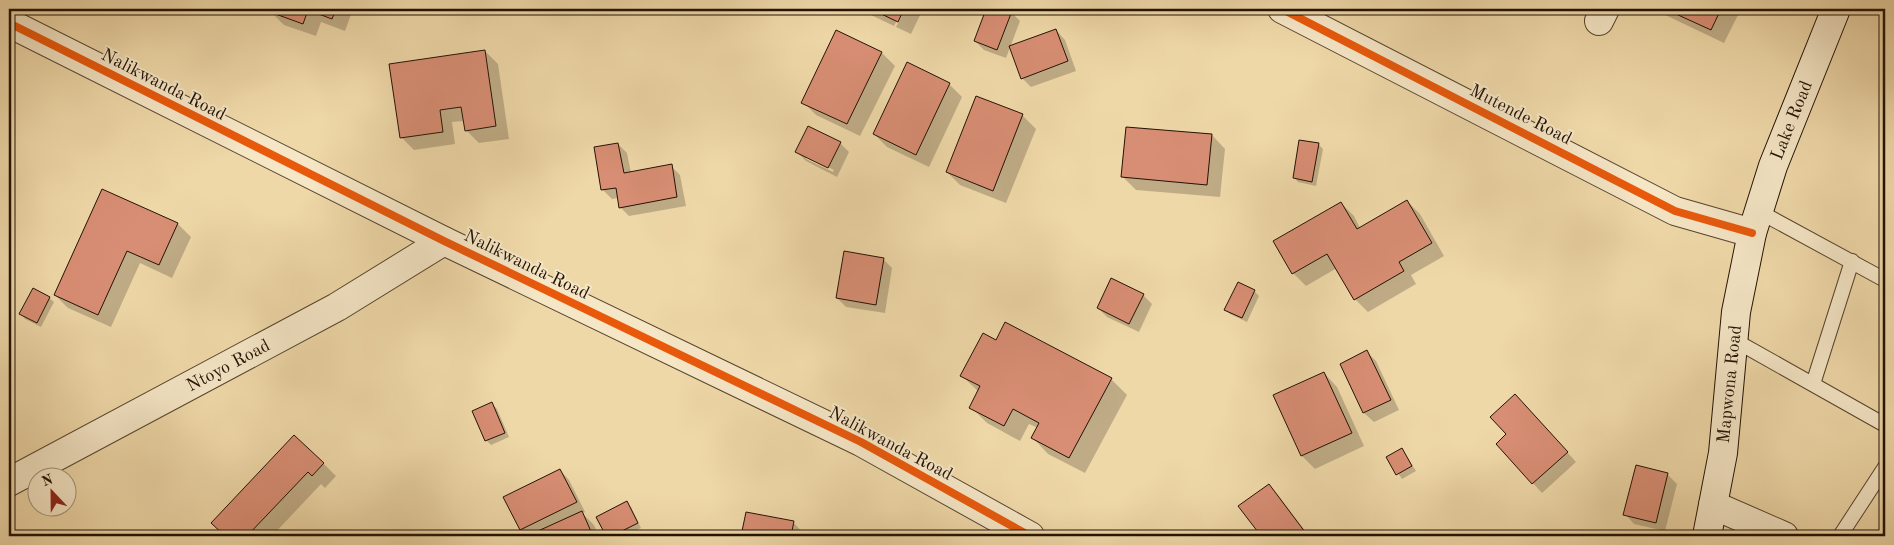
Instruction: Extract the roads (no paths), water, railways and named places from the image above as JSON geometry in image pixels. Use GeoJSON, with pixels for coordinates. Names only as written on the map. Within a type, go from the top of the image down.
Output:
{"type":"FeatureCollection","features":[{"type":"Feature","properties":{"kind":"street","name":"Mutende Road"},"geometry":{"type":"LineString","coordinates":[[1282,9],[1675,212],[1755,222]]}},
{"type":"Feature","properties":{"kind":"street","name":"Lake Road"},"geometry":{"type":"LineString","coordinates":[[1755,222],[1773,166],[1829,11]]}},
{"type":"Feature","properties":{"kind":"street","name":"Nalikwanda Road"},"geometry":{"type":"LineString","coordinates":[[9,23],[444,241],[861,442],[1030,536]]}},
{"type":"Feature","properties":{"kind":"street","name":"Mapwona Road"},"geometry":{"type":"LineString","coordinates":[[1707,536],[1723,454],[1736,312],[1755,222]]}},
{"type":"Feature","properties":{"kind":"street","name":"Ntoyo Road"},"geometry":{"type":"LineString","coordinates":[[9,482],[338,306],[444,241]]}},
{"type":"Feature","properties":{"kind":"street"},"geometry":{"type":"LineString","coordinates":[[1713,505],[1784,536]]}},
{"type":"Feature","properties":{"kind":"lane"},"geometry":{"type":"LineString","coordinates":[[1755,222],[1852,262],[1885,280]]}},
{"type":"Feature","properties":{"kind":"lane"},"geometry":{"type":"LineString","coordinates":[[1813,384],[1852,262]]}},
{"type":"Feature","properties":{"kind":"lane"},"geometry":{"type":"LineString","coordinates":[[1734,340],[1885,425]]}},
{"type":"Feature","properties":{"kind":"lane"},"geometry":{"type":"LineString","coordinates":[[1840,536],[1885,467]]}}]}
